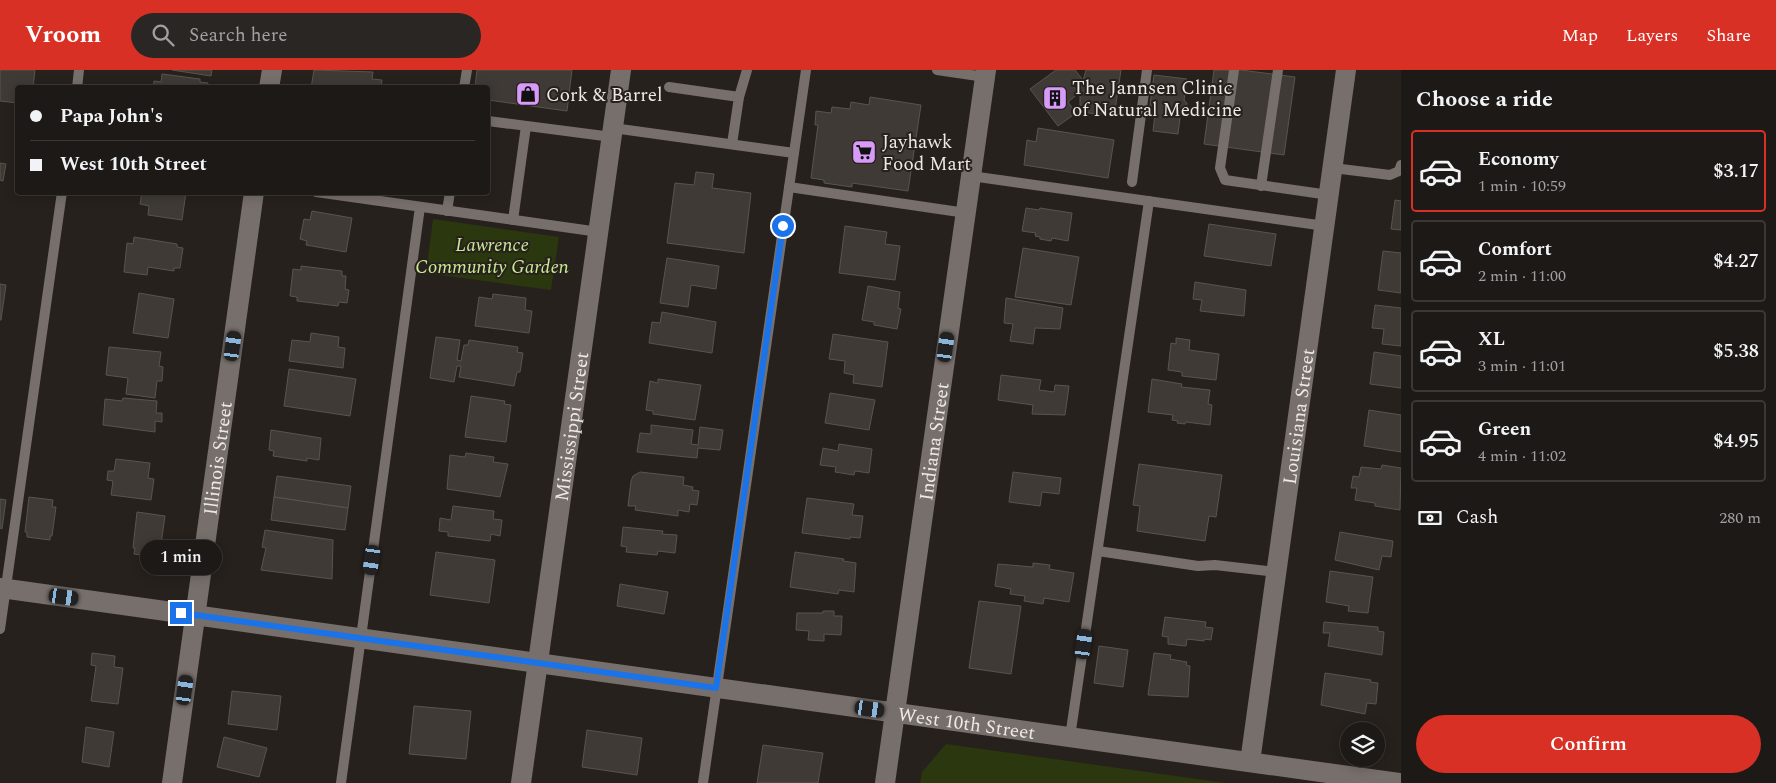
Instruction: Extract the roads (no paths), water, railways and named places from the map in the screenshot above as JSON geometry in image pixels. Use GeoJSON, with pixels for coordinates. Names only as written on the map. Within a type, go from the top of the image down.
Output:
{"type":"FeatureCollection","features":[{"type":"Feature","properties":{"kind":"street"},"geometry":{"type":"LineString","coordinates":[[270,85],[272,70]]}},
{"type":"Feature","properties":{"kind":"street","name":"Mississippi Street"},"geometry":{"type":"LineString","coordinates":[[522,783],[621,70]]}},
{"type":"Feature","properties":{"kind":"street","name":"Louisiana Street"},"geometry":{"type":"LineString","coordinates":[[1250,762],[1346,70]]}},
{"type":"Feature","properties":{"kind":"street","name":"Indiana Street"},"geometry":{"type":"LineString","coordinates":[[885,783],[985,74]]}},
{"type":"Feature","properties":{"kind":"street","name":"Illinois Street"},"geometry":{"type":"LineString","coordinates":[[172,783],[254,195]]}},
{"type":"Feature","properties":{"kind":"street","name":"West 10th Street"},"geometry":{"type":"LineString","coordinates":[[3,588],[1399,783]]}},
{"type":"Feature","properties":{"kind":"lane"},"geometry":{"type":"LineString","coordinates":[[77,85],[79,70]]}},
{"type":"Feature","properties":{"kind":"lane"},"geometry":{"type":"LineString","coordinates":[[464,85],[467,70]]}},
{"type":"Feature","properties":{"kind":"lane"},"geometry":{"type":"LineString","coordinates":[[732,144],[739,96],[746,70]]}},
{"type":"Feature","properties":{"kind":"lane"},"geometry":{"type":"LineString","coordinates":[[703,783],[806,70]]}},
{"type":"Feature","properties":{"kind":"lane"},"geometry":{"type":"LineString","coordinates":[[937,70],[985,74]]}},
{"type":"Feature","properties":{"kind":"lane"},"geometry":{"type":"LineString","coordinates":[[1132,182],[1147,70]]}},
{"type":"Feature","properties":{"kind":"lane"},"geometry":{"type":"LineString","coordinates":[[1234,70],[1221,174],[1225,180],[1329,196]]}},
{"type":"Feature","properties":{"kind":"lane"},"geometry":{"type":"LineString","coordinates":[[1261,186],[1278,70]]}},
{"type":"Feature","properties":{"kind":"lane"},"geometry":{"type":"LineString","coordinates":[[669,87],[739,96]]}},
{"type":"Feature","properties":{"kind":"lane"},"geometry":{"type":"LineString","coordinates":[[490,121],[732,144],[794,153]]}},
{"type":"Feature","properties":{"kind":"lane"},"geometry":{"type":"LineString","coordinates":[[513,220],[526,126]]}},
{"type":"Feature","properties":{"kind":"lane"},"geometry":{"type":"LineString","coordinates":[[1333,168],[1390,175],[1399,171],[1401,165]]}},
{"type":"Feature","properties":{"kind":"lane"},"geometry":{"type":"LineString","coordinates":[[971,176],[1324,226]]}},
{"type":"Feature","properties":{"kind":"lane"},"geometry":{"type":"LineString","coordinates":[[789,187],[966,213]]}},
{"type":"Feature","properties":{"kind":"lane"},"geometry":{"type":"LineString","coordinates":[[0,629],[3,588],[62,195]]}},
{"type":"Feature","properties":{"kind":"lane"},"geometry":{"type":"LineString","coordinates":[[337,195],[598,232]]}},
{"type":"Feature","properties":{"kind":"lane"},"geometry":{"type":"LineString","coordinates":[[448,211],[450,195]]}},
{"type":"Feature","properties":{"kind":"lane"},"geometry":{"type":"LineString","coordinates":[[1070,737],[1148,201]]}},
{"type":"Feature","properties":{"kind":"lane"},"geometry":{"type":"LineString","coordinates":[[341,783],[420,207]]}},
{"type":"Feature","properties":{"kind":"lane"},"geometry":{"type":"LineString","coordinates":[[1098,551],[1198,566],[1215,565],[1276,572]]}},
{"type":"Feature","properties":{"kind":"place","name":"Cork & Barrel"},"geometry":{"type":"Point","coordinates":[528,94]}},
{"type":"Feature","properties":{"kind":"place","name":"The Jannsen Clinic of Natural Medicine"},"geometry":{"type":"Point","coordinates":[1055,98]}},
{"type":"Feature","properties":{"kind":"place","name":"Jayhawk Food Mart"},"geometry":{"type":"Point","coordinates":[864,152]}},
{"type":"Feature","properties":{"kind":"park label","name":"Lawrence Community Garden"},"geometry":{"type":"Point","coordinates":[492,255]}}]}
